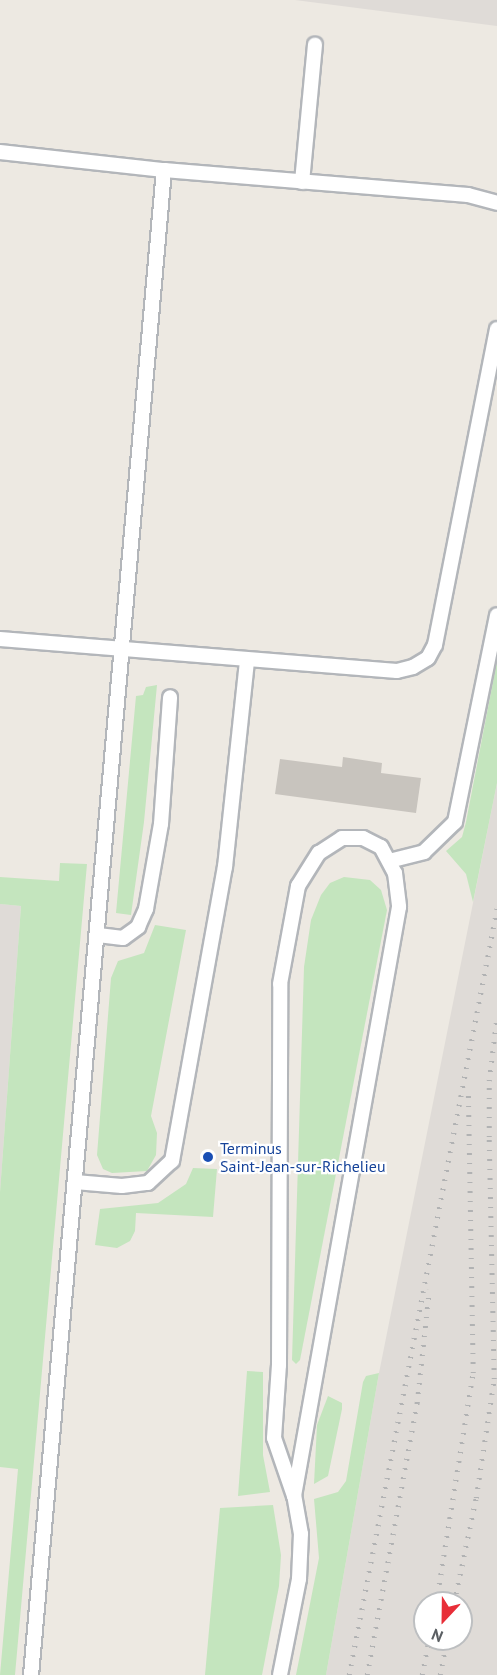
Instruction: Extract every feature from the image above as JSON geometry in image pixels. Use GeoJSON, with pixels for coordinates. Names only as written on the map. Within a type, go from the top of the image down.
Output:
{"type":"FeatureCollection","features":[{"type":"Feature","properties":{"kind":"lane"},"geometry":{"type":"LineString","coordinates":[[302,182],[315,45]]}},
{"type":"Feature","properties":{"kind":"lane"},"geometry":{"type":"LineString","coordinates":[[0,152],[164,170],[468,195],[497,203]]}},
{"type":"Feature","properties":{"kind":"lane"},"geometry":{"type":"LineString","coordinates":[[31,1675],[99,935],[121,652],[164,170]]}},
{"type":"Feature","properties":{"kind":"lane"},"geometry":{"type":"LineString","coordinates":[[0,639],[121,652],[397,671],[428,658],[441,623],[497,329]]}},
{"type":"Feature","properties":{"kind":"lane"},"geometry":{"type":"LineString","coordinates":[[389,861],[424,852],[455,822],[497,615]]}},
{"type":"Feature","properties":{"kind":"lane"},"geometry":{"type":"LineString","coordinates":[[75,1182],[122,1186],[148,1183],[172,1161],[225,867],[247,661]]}},
{"type":"Feature","properties":{"kind":"lane"},"geometry":{"type":"LineString","coordinates":[[99,935],[123,938],[138,927],[146,909],[161,824],[170,697]]}},
{"type":"Feature","properties":{"kind":"lane"},"geometry":{"type":"LineString","coordinates":[[280,1675],[299,1579],[300,1534],[294,1496],[274,1438],[279,1365],[282,972],[298,886],[319,853],[342,838],[363,838],[381,847],[389,861],[395,873],[399,907],[294,1496]]}},
{"type":"Feature","properties":{"kind":"shaded area"},"geometry":{"type":"Polygon","coordinates":[[[295,0],[497,0],[497,26],[295,0]]]}},
{"type":"Feature","properties":{"kind":"shaded area"},"geometry":{"type":"Polygon","coordinates":[[[497,783],[497,1675],[326,1675],[379,1373],[497,783]]]}},
{"type":"Feature","properties":{"kind":"shaded area"},"geometry":{"type":"Polygon","coordinates":[[[0,904],[21,906],[0,1192],[0,904]]]}},
{"type":"Feature","properties":{"kind":"green space"},"geometry":{"type":"Polygon","coordinates":[[[497,661],[497,783],[473,902],[466,874],[446,851],[462,837],[497,661]]]}},
{"type":"Feature","properties":{"kind":"green space"},"geometry":{"type":"Polygon","coordinates":[[[157,685],[144,822],[131,915],[116,913],[136,696],[143,695],[146,687],[157,685]]]}},
{"type":"Feature","properties":{"kind":"green space"},"geometry":{"type":"Polygon","coordinates":[[[60,863],[87,864],[15,1675],[0,1675],[18,1469],[0,1467],[0,1192],[21,906],[0,904],[0,877],[59,881],[60,863]]]}},
{"type":"Feature","properties":{"kind":"green space"},"geometry":{"type":"Polygon","coordinates":[[[344,877],[370,880],[381,890],[387,910],[300,1360],[296,1364],[292,1360],[304,967],[311,920],[321,895],[330,883],[344,877]]]}},
{"type":"Feature","properties":{"kind":"green space"},"geometry":{"type":"Polygon","coordinates":[[[155,925],[186,930],[151,1116],[157,1133],[156,1155],[147,1171],[112,1173],[103,1169],[97,1155],[111,978],[118,961],[144,953],[155,925]]]}},
{"type":"Feature","properties":{"kind":"green space"},"geometry":{"type":"Polygon","coordinates":[[[193,1168],[217,1169],[213,1217],[136,1213],[135,1231],[130,1241],[117,1248],[95,1245],[100,1209],[158,1203],[186,1184],[193,1168]]]}},
{"type":"Feature","properties":{"kind":"green space"},"geometry":{"type":"Polygon","coordinates":[[[247,1371],[263,1372],[263,1455],[270,1492],[238,1496],[247,1371]]]}},
{"type":"Feature","properties":{"kind":"green space"},"geometry":{"type":"Polygon","coordinates":[[[379,1373],[326,1675],[296,1675],[319,1558],[314,1499],[338,1492],[346,1481],[363,1382],[366,1376],[379,1373]]]}},
{"type":"Feature","properties":{"kind":"green space"},"geometry":{"type":"Polygon","coordinates":[[[328,1396],[342,1403],[342,1409],[328,1476],[314,1484],[317,1425],[328,1396]]]}},
{"type":"Feature","properties":{"kind":"green space"},"geometry":{"type":"Polygon","coordinates":[[[273,1505],[281,1555],[279,1586],[262,1675],[205,1675],[220,1508],[273,1505]]]}},
{"type":"Feature","properties":{"kind":"building"},"geometry":{"type":"Polygon","coordinates":[[[343,757],[382,763],[381,773],[421,778],[416,813],[275,794],[280,759],[342,767],[343,757]]]}},
{"type":"Feature","properties":{"kind":"railway"},"geometry":{"type":"LineString","coordinates":[[349,1675],[497,908]]}},
{"type":"Feature","properties":{"kind":"railway"},"geometry":{"type":"LineString","coordinates":[[457,1591],[476,1498],[494,1379],[489,1081],[497,1015]]}},
{"type":"Feature","properties":{"kind":"railway"},"geometry":{"type":"LineString","coordinates":[[438,1591],[473,1373],[468,1090]]}},
{"type":"Feature","properties":{"kind":"railway"},"geometry":{"type":"LineString","coordinates":[[367,1675],[417,1403],[429,1290]]}},
{"type":"Feature","properties":{"kind":"railway"},"geometry":{"type":"LineString","coordinates":[[422,1675],[427,1651]]}},
{"type":"Feature","properties":{"kind":"railway"},"geometry":{"type":"LineString","coordinates":[[440,1675],[445,1651]]}},
{"type":"Feature","properties":{"kind":"place","name":"Terminus Saint-Jean-sur-Richelieu"},"geometry":{"type":"Point","coordinates":[208,1157]}}]}
